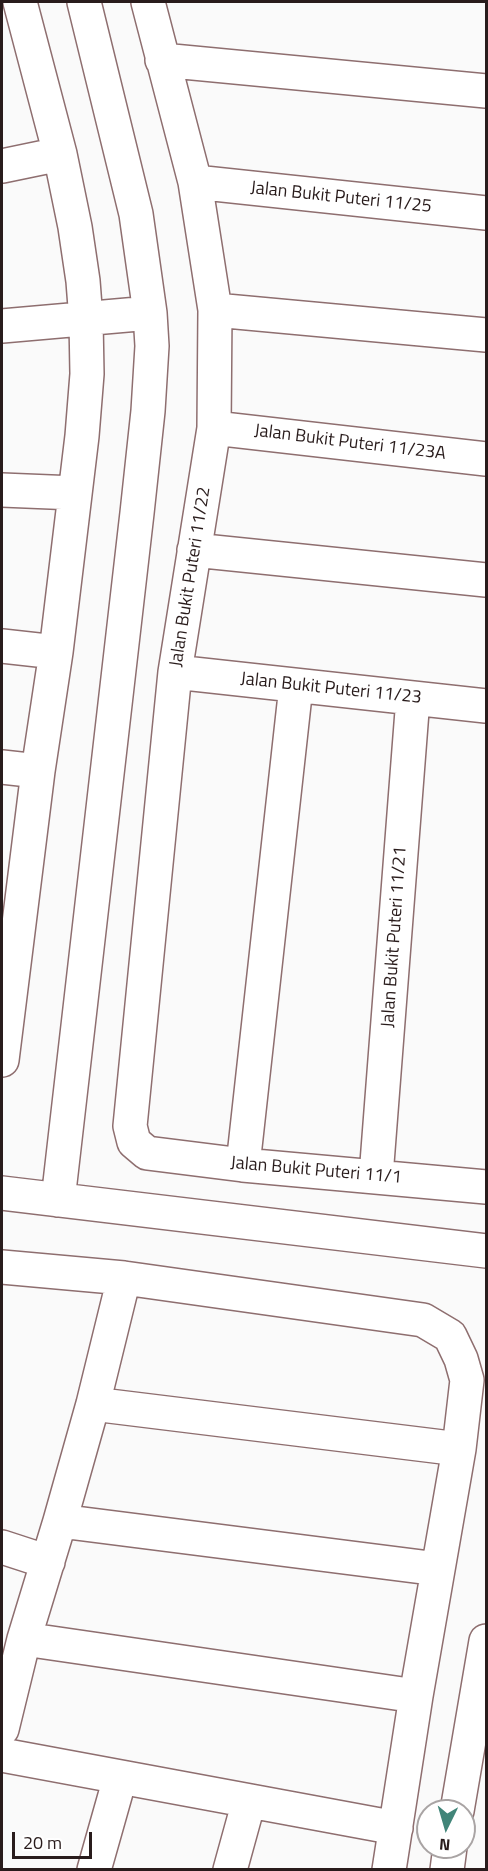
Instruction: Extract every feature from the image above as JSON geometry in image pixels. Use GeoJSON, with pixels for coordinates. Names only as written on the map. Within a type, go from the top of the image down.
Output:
{"type":"FeatureCollection","features":[{"type":"Feature","properties":{"kind":"street"},"geometry":{"type":"LineString","coordinates":[[58,1200],[148,411],[152,346],[150,313],[136,214],[84,2]]}},
{"type":"Feature","properties":{"kind":"street","name":"Jalan Bukit Puteri 11/22"},"geometry":{"type":"LineString","coordinates":[[147,1153],[134,1142],[130,1126],[175,672],[214,428],[214,310],[195,182],[148,2]]}},
{"type":"Feature","properties":{"kind":"street"},"geometry":{"type":"LineString","coordinates":[[2,1060],[12,884],[38,771],[56,652],[82,436],[87,374],[86,320],[75,227],[60,154],[16,20]]}},
{"type":"Feature","properties":{"kind":"street"},"geometry":{"type":"LineString","coordinates":[[162,60],[486,91]]}},
{"type":"Feature","properties":{"kind":"street"},"geometry":{"type":"LineString","coordinates":[[2,166],[60,154]]}},
{"type":"Feature","properties":{"kind":"street","name":"Jalan Bukit Puteri 11/25"},"geometry":{"type":"LineString","coordinates":[[195,182],[486,213]]}},
{"type":"Feature","properties":{"kind":"street"},"geometry":{"type":"LineString","coordinates":[[214,310],[486,335]]}},
{"type":"Feature","properties":{"kind":"street"},"geometry":{"type":"LineString","coordinates":[[2,326],[150,313]]}},
{"type":"Feature","properties":{"kind":"street","name":"Jalan Bukit Puteri 11/23A"},"geometry":{"type":"LineString","coordinates":[[214,428],[486,459]]}},
{"type":"Feature","properties":{"kind":"street"},"geometry":{"type":"LineString","coordinates":[[2,490],[75,493]]}},
{"type":"Feature","properties":{"kind":"street"},"geometry":{"type":"LineString","coordinates":[[194,550],[486,580]]}},
{"type":"Feature","properties":{"kind":"street"},"geometry":{"type":"LineString","coordinates":[[2,646],[56,652]]}},
{"type":"Feature","properties":{"kind":"street","name":"Jalan Bukit Puteri 11/23"},"geometry":{"type":"LineString","coordinates":[[175,672],[486,706]]}},
{"type":"Feature","properties":{"kind":"street"},"geometry":{"type":"LineString","coordinates":[[243,1165],[296,686]]}},
{"type":"Feature","properties":{"kind":"street","name":"Jalan Bukit Puteri 11/21"},"geometry":{"type":"LineString","coordinates":[[376,1176],[413,698]]}},
{"type":"Feature","properties":{"kind":"street"},"geometry":{"type":"LineString","coordinates":[[2,767],[38,771]]}},
{"type":"Feature","properties":{"kind":"street","name":"Jalan Bukit Puteri 11/1"},"geometry":{"type":"LineString","coordinates":[[147,1153],[243,1165],[486,1187]]}},
{"type":"Feature","properties":{"kind":"street"},"geometry":{"type":"LineString","coordinates":[[2,1193],[486,1251]]}},
{"type":"Feature","properties":{"kind":"street"},"geometry":{"type":"LineString","coordinates":[[2,1268],[124,1278],[423,1320],[450,1336],[462,1359],[467,1380],[459,1449],[416,1696],[389,1869]]}},
{"type":"Feature","properties":{"kind":"street"},"geometry":{"type":"LineString","coordinates":[[2,1729],[24,1640],[93,1404],[124,1278]]}},
{"type":"Feature","properties":{"kind":"street"},"geometry":{"type":"LineString","coordinates":[[93,1404],[459,1449]]}},
{"type":"Feature","properties":{"kind":"street"},"geometry":{"type":"LineString","coordinates":[[60,1521],[438,1569]]}},
{"type":"Feature","properties":{"kind":"street"},"geometry":{"type":"LineString","coordinates":[[2,1547],[48,1562]]}},
{"type":"Feature","properties":{"kind":"street"},"geometry":{"type":"LineString","coordinates":[[24,1640],[416,1696]]}},
{"type":"Feature","properties":{"kind":"street"},"geometry":{"type":"LineString","coordinates":[[459,1799],[486,1641]]}},
{"type":"Feature","properties":{"kind":"street"},"geometry":{"type":"LineString","coordinates":[[2,1755],[396,1828]]}},
{"type":"Feature","properties":{"kind":"street"},"geometry":{"type":"LineString","coordinates":[[94,1869],[120,1778]]}},
{"type":"Feature","properties":{"kind":"street"},"geometry":{"type":"LineString","coordinates":[[230,1869],[249,1801]]}}]}
